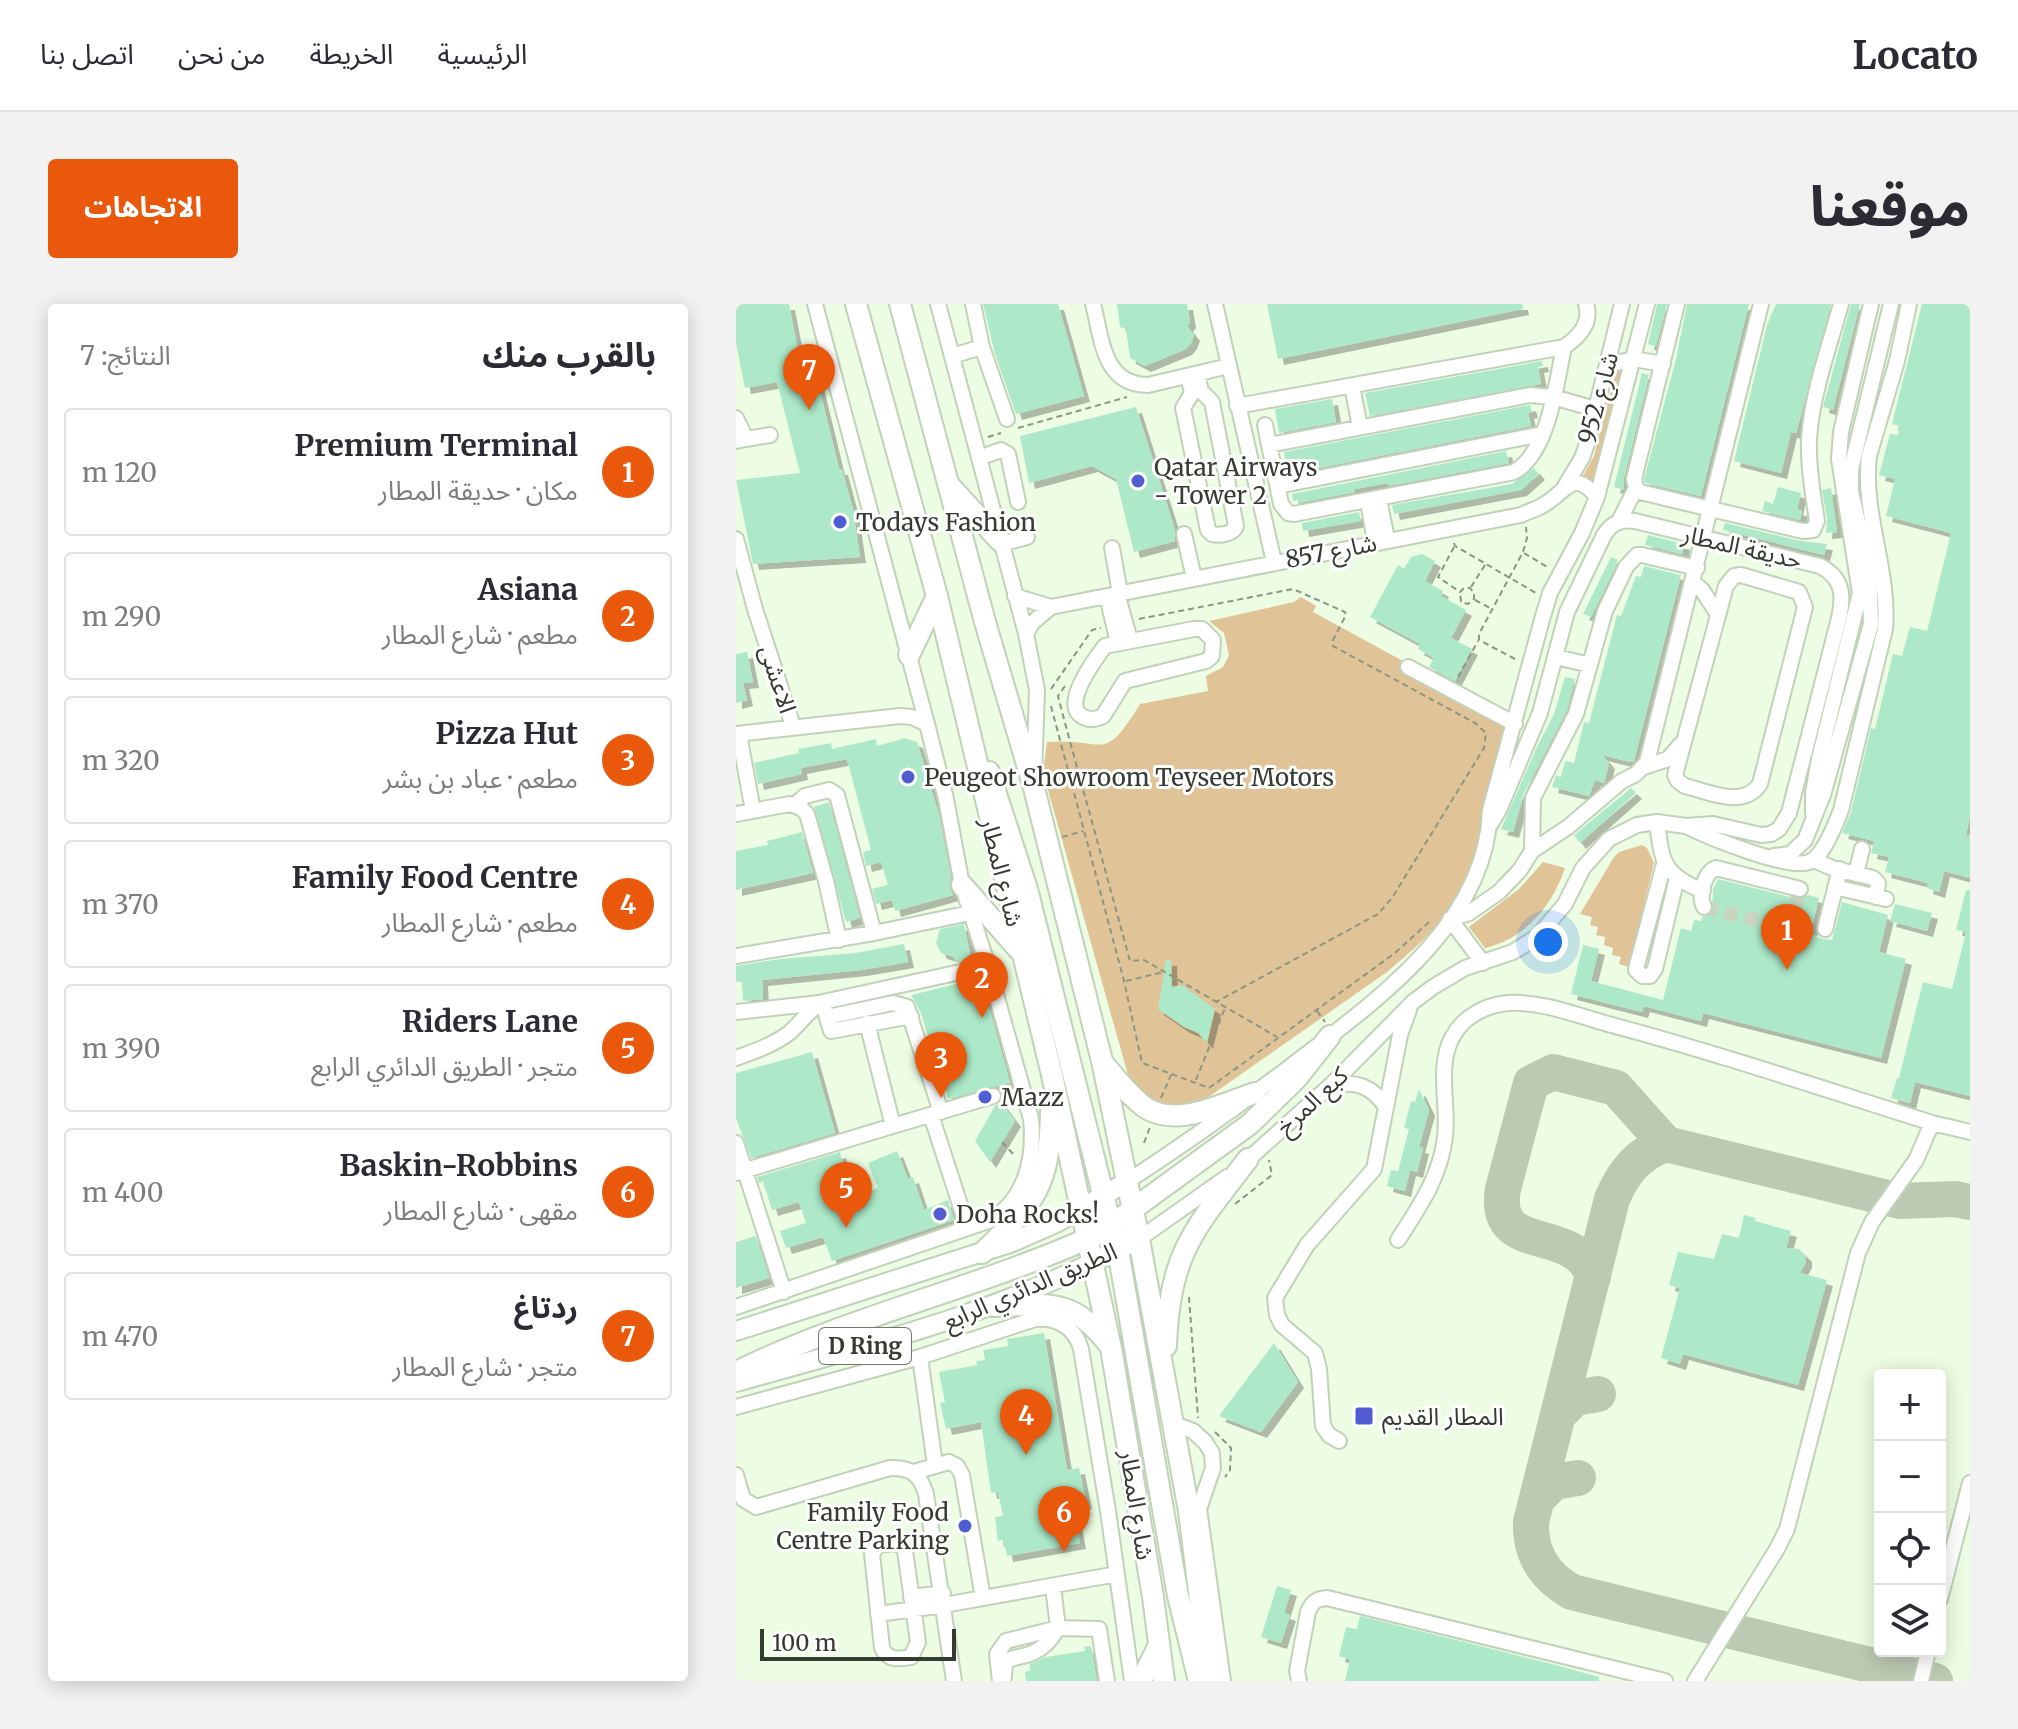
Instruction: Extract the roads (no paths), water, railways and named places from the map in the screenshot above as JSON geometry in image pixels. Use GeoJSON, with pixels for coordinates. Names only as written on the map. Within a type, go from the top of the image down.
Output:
{"type":"FeatureCollection","features":[{"type":"Feature","properties":{"kind":"highway","name":"شارع المطار"},"geometry":{"type":"LineString","coordinates":[[856,304],[937,596],[1052,1075],[1111,1348],[1164,1681]]}},
{"type":"Feature","properties":{"kind":"highway","name":"شارع المطار"},"geometry":{"type":"LineString","coordinates":[[900,304],[947,483],[1034,788],[1102,1061],[1139,1239],[1196,1556],[1210,1681]]}},
{"type":"Feature","properties":{"kind":"highway"},"geometry":{"type":"LineString","coordinates":[[947,483],[1001,543]]}},
{"type":"Feature","properties":{"kind":"highway"},"geometry":{"type":"LineString","coordinates":[[909,655],[937,596]]}},
{"type":"Feature","properties":{"kind":"highway"},"geometry":{"type":"LineString","coordinates":[[953,668],[1027,889],[1118,1250],[1178,1596],[1199,1681]]}},
{"type":"Feature","properties":{"kind":"highway"},"geometry":{"type":"LineString","coordinates":[[962,885],[1022,954]]}},
{"type":"Feature","properties":{"kind":"highway"},"geometry":{"type":"LineString","coordinates":[[736,1372],[843,1326],[967,1286],[1088,1239],[1110,1227],[1250,1124],[1297,1078],[1330,1036]]}},
{"type":"Feature","properties":{"kind":"highway"},"geometry":{"type":"LineString","coordinates":[[1102,1061],[1135,1099],[1149,1110],[1161,1114],[1187,1114],[1255,1093]]}},
{"type":"Feature","properties":{"kind":"highway"},"geometry":{"type":"LineString","coordinates":[[982,1253],[1023,1212],[1042,1182],[1050,1148],[1052,1075]]}},
{"type":"Feature","properties":{"kind":"highway"},"geometry":{"type":"LineString","coordinates":[[1164,1382],[1167,1312],[1174,1275],[1192,1234],[1248,1159]]}},
{"type":"Feature","properties":{"kind":"highway"},"geometry":{"type":"LineString","coordinates":[[1094,1263],[1095,1247],[1124,1204],[1125,1183]]}},
{"type":"Feature","properties":{"kind":"highway"},"geometry":{"type":"LineString","coordinates":[[1081,1210],[1094,1212],[1126,1239],[1139,1239]]}},
{"type":"Feature","properties":{"kind":"highway"},"geometry":{"type":"LineString","coordinates":[[993,1306],[1046,1305],[1067,1309],[1090,1322],[1111,1348]]}},
{"type":"Feature","properties":{"kind":"highway"},"geometry":{"type":"LineString","coordinates":[[1141,1681],[1159,1645]]}},
{"type":"Feature","properties":{"kind":"main road","name":"الطريق الدائري الرابع"},"geometry":{"type":"LineString","coordinates":[[736,1331],[1034,1234],[1125,1183]]}},
{"type":"Feature","properties":{"kind":"main road","name":"الطريق الدائري الرابع"},"geometry":{"type":"LineString","coordinates":[[736,1382],[932,1327],[993,1306],[1094,1263],[1139,1239]]}},
{"type":"Feature","properties":{"kind":"street","name":"شارع المطار"},"geometry":{"type":"LineString","coordinates":[[784,1292],[991,1220],[1006,1209],[1017,1194],[1032,1155],[1031,1119],[962,885],[946,799],[815,304]]}},
{"type":"Feature","properties":{"kind":"street","name":"شارع المطار"},"geometry":{"type":"LineString","coordinates":[[938,304],[1026,634],[1037,706],[1034,788]]}},
{"type":"Feature","properties":{"kind":"street"},"geometry":{"type":"LineString","coordinates":[[973,304],[982,347],[1007,419]]}},
{"type":"Feature","properties":{"kind":"street"},"geometry":{"type":"LineString","coordinates":[[1093,304],[1112,370],[1122,379],[1140,385],[1229,366]]}},
{"type":"Feature","properties":{"kind":"street"},"geometry":{"type":"LineString","coordinates":[[1215,304],[1274,562]]}},
{"type":"Feature","properties":{"kind":"street"},"geometry":{"type":"LineString","coordinates":[[1237,406],[1564,347],[1586,323],[1586,304]]}},
{"type":"Feature","properties":{"kind":"street","name":"شارع 952"},"geometry":{"type":"LineString","coordinates":[[1564,488],[1582,458],[1622,304]]}},
{"type":"Feature","properties":{"kind":"street"},"geometry":{"type":"LineString","coordinates":[[1490,825],[1490,810],[1548,600],[1597,497],[1647,304]]}},
{"type":"Feature","properties":{"kind":"street"},"geometry":{"type":"LineString","coordinates":[[1677,304],[1634,479],[1636,488],[1640,492],[1808,532],[1816,526],[1810,424],[1841,304]]}},
{"type":"Feature","properties":{"kind":"street"},"geometry":{"type":"LineString","coordinates":[[1644,767],[1650,754],[1761,304]]}},
{"type":"Feature","properties":{"kind":"street"},"geometry":{"type":"LineString","coordinates":[[1813,817],[1813,793],[1819,759],[1860,593],[1839,459],[1844,418],[1871,304]]}},
{"type":"Feature","properties":{"kind":"street"},"geometry":{"type":"LineString","coordinates":[[1766,855],[1781,856],[1798,848],[1805,840],[1832,770],[1871,624],[1871,578],[1851,492],[1851,469],[1891,304]]}},
{"type":"Feature","properties":{"kind":"street"},"geometry":{"type":"LineString","coordinates":[[1704,907],[1701,901],[1706,876],[1716,868],[1799,891],[1811,861],[1833,831],[1841,810],[1885,629],[1882,567],[1867,472],[1909,304]]}},
{"type":"Feature","properties":{"kind":"street"},"geometry":{"type":"LineString","coordinates":[[952,356],[982,347]]}},
{"type":"Feature","properties":{"kind":"street"},"geometry":{"type":"LineString","coordinates":[[1265,425],[1283,508],[1294,514],[1514,472],[1534,454],[1542,434],[1564,347]]}},
{"type":"Feature","properties":{"kind":"street"},"geometry":{"type":"LineString","coordinates":[[1607,365],[1634,359],[1663,364]]}},
{"type":"Feature","properties":{"kind":"street"},"geometry":{"type":"LineString","coordinates":[[1193,375],[1201,391],[1211,400],[1236,526],[1231,532],[1217,535],[1208,530],[1183,408],[1192,393],[1193,375]]}},
{"type":"Feature","properties":{"kind":"street"},"geometry":{"type":"LineString","coordinates":[[1352,386],[1360,427]]}},
{"type":"Feature","properties":{"kind":"street"},"geometry":{"type":"LineString","coordinates":[[1269,445],[1530,395],[1594,414]]}},
{"type":"Feature","properties":{"kind":"street"},"geometry":{"type":"LineString","coordinates":[[736,418],[741,440],[770,435]]}},
{"type":"Feature","properties":{"kind":"street"},"geometry":{"type":"LineString","coordinates":[[1278,486],[1542,434]]}},
{"type":"Feature","properties":{"kind":"street"},"geometry":{"type":"LineString","coordinates":[[979,458],[1001,450],[1008,454],[1018,502]]}},
{"type":"Feature","properties":{"kind":"street"},"geometry":{"type":"LineString","coordinates":[[1564,488],[1583,483],[1597,497]]}},
{"type":"Feature","properties":{"kind":"street","name":"شارع 857"},"geometry":{"type":"LineString","coordinates":[[1015,596],[1051,607],[1521,515],[1547,503],[1564,488]]}},
{"type":"Feature","properties":{"kind":"street"},"geometry":{"type":"LineString","coordinates":[[1450,919],[1472,886],[1490,825],[1540,713],[1567,612],[1604,535],[1619,521],[1636,488]]}},
{"type":"Feature","properties":{"kind":"street"},"geometry":{"type":"LineString","coordinates":[[1374,500],[1381,541]]}},
{"type":"Feature","properties":{"kind":"street","name":"حديقة المطار"},"geometry":{"type":"LineString","coordinates":[[1483,963],[1513,952],[1537,937],[1565,904],[1583,868],[1609,839],[1637,825],[1657,822],[1686,826],[1713,824],[1761,835],[1779,829],[1785,820],[1843,596],[1834,576],[1820,566],[1635,521],[1619,521]]}},
{"type":"Feature","properties":{"kind":"street"},"geometry":{"type":"LineString","coordinates":[[1184,534],[1194,578]]}},
{"type":"Feature","properties":{"kind":"street"},"geometry":{"type":"LineString","coordinates":[[1001,543],[1027,537]]}},
{"type":"Feature","properties":{"kind":"street","name":"الاعشى"},"geometry":{"type":"LineString","coordinates":[[736,539],[793,726]]}},
{"type":"Feature","properties":{"kind":"street"},"geometry":{"type":"LineString","coordinates":[[1112,548],[1115,594],[1124,641]]}},
{"type":"Feature","properties":{"kind":"street"},"geometry":{"type":"LineString","coordinates":[[1532,851],[1532,805],[1536,791],[1572,724],[1598,631],[1630,561],[1642,555],[1695,575],[1717,613]]}},
{"type":"Feature","properties":{"kind":"street"},"geometry":{"type":"LineString","coordinates":[[1741,575],[1793,589],[1804,601],[1760,784],[1755,792],[1739,798],[1681,785],[1675,775],[1717,613],[1729,580],[1741,575]]}},
{"type":"Feature","properties":{"kind":"street"},"geometry":{"type":"LineString","coordinates":[[736,601],[752,599]]}},
{"type":"Feature","properties":{"kind":"street"},"geometry":{"type":"LineString","coordinates":[[1026,634],[1032,623],[1051,607]]}},
{"type":"Feature","properties":{"kind":"street"},"geometry":{"type":"LineString","coordinates":[[1202,629],[1213,640],[1214,649],[1206,661],[1125,681],[1103,716],[1086,719],[1075,708],[1075,696],[1102,650],[1124,641],[1202,629]]}},
{"type":"Feature","properties":{"kind":"street"},"geometry":{"type":"LineString","coordinates":[[1556,657],[1590,665]]}},
{"type":"Feature","properties":{"kind":"street"},"geometry":{"type":"LineString","coordinates":[[1408,667],[1515,724]]}},
{"type":"Feature","properties":{"kind":"street"},"geometry":{"type":"LineString","coordinates":[[900,716],[919,694]]}},
{"type":"Feature","properties":{"kind":"street"},"geometry":{"type":"LineString","coordinates":[[753,811],[738,734],[900,716],[912,717],[927,724]]}},
{"type":"Feature","properties":{"kind":"street"},"geometry":{"type":"LineString","coordinates":[[1450,919],[1469,913],[1499,892],[1520,870],[1532,851],[1644,767],[1668,759],[1684,740]]}},
{"type":"Feature","properties":{"kind":"street"},"geometry":{"type":"LineString","coordinates":[[736,812],[796,804],[805,796],[829,790],[837,795],[874,933]]}},
{"type":"Feature","properties":{"kind":"street"},"geometry":{"type":"LineString","coordinates":[[796,804],[807,814],[839,940]]}},
{"type":"Feature","properties":{"kind":"street"},"geometry":{"type":"LineString","coordinates":[[1657,822],[1664,864],[1636,970],[1642,976],[1650,976],[1655,969],[1677,878]]}},
{"type":"Feature","properties":{"kind":"street","name":"حديقة المطار"},"geometry":{"type":"LineString","coordinates":[[1686,826],[1729,846],[1785,862],[1811,861],[1856,874]]}},
{"type":"Feature","properties":{"kind":"street"},"geometry":{"type":"LineString","coordinates":[[1835,887],[1881,898],[1876,880],[1856,874],[1862,849]]}},
{"type":"Feature","properties":{"kind":"street"},"geometry":{"type":"LineString","coordinates":[[1664,864],[1677,878],[1703,891]]}},
{"type":"Feature","properties":{"kind":"street"},"geometry":{"type":"LineString","coordinates":[[1825,929],[1840,869]]}},
{"type":"Feature","properties":{"kind":"street"},"geometry":{"type":"LineString","coordinates":[[736,956],[839,940],[970,913]]}},
{"type":"Feature","properties":{"kind":"street"},"geometry":{"type":"LineString","coordinates":[[1450,919],[1483,963]]}},
{"type":"Feature","properties":{"kind":"street","name":"كبع المرخ"},"geometry":{"type":"LineString","coordinates":[[1125,1183],[1255,1093],[1397,983],[1450,919]]}},
{"type":"Feature","properties":{"kind":"street","name":"كبع المرخ"},"geometry":{"type":"LineString","coordinates":[[1139,1239],[1193,1203],[1248,1159],[1332,1084],[1413,1002],[1445,978],[1483,963]]}},
{"type":"Feature","properties":{"kind":"street"},"geometry":{"type":"LineString","coordinates":[[736,1058],[778,1041],[825,1010],[988,966]]}},
{"type":"Feature","properties":{"kind":"street"},"geometry":{"type":"LineString","coordinates":[[1339,1441],[1329,1435],[1323,1426],[1315,1353],[1282,1325],[1275,1298],[1307,1245],[1374,1169],[1400,1035],[1413,1002]]}},
{"type":"Feature","properties":{"kind":"street"},"geometry":{"type":"LineString","coordinates":[[736,1012],[825,1010],[897,1003],[907,1007],[965,1220]]}},
{"type":"Feature","properties":{"kind":"street"},"geometry":{"type":"LineString","coordinates":[[1398,1240],[1430,1191],[1440,1165],[1445,1137],[1445,1058],[1452,1036],[1467,1019],[1486,1007],[1508,1003],[1534,1004],[1656,1036],[1932,1123],[1970,1132]]}},
{"type":"Feature","properties":{"kind":"street"},"geometry":{"type":"LineString","coordinates":[[825,1010],[831,1031],[911,1016]]}},
{"type":"Feature","properties":{"kind":"street"},"geometry":{"type":"LineString","coordinates":[[867,1023],[893,1126]]}},
{"type":"Feature","properties":{"kind":"street"},"geometry":{"type":"LineString","coordinates":[[1332,1084],[1364,1085],[1375,1092],[1386,1107]]}},
{"type":"Feature","properties":{"kind":"street"},"geometry":{"type":"LineString","coordinates":[[740,1172],[993,1096]]}},
{"type":"Feature","properties":{"kind":"street"},"geometry":{"type":"LineString","coordinates":[[1695,1681],[1787,1529],[1858,1253],[1872,1222],[1916,1160],[1932,1123]]}},
{"type":"Feature","properties":{"kind":"street"},"geometry":{"type":"LineString","coordinates":[[736,1143],[740,1172],[784,1292],[736,1307]]}},
{"type":"Feature","properties":{"kind":"street","name":"الطريق الدائري الرابع"},"geometry":{"type":"LineString","coordinates":[[737,1408],[920,1357],[1041,1319],[1054,1320],[1066,1326],[1076,1335],[1081,1349]]}},
{"type":"Feature","properties":{"kind":"street","name":"شارع المطار"},"geometry":{"type":"LineString","coordinates":[[1081,1349],[1132,1681]]}},
{"type":"Feature","properties":{"kind":"street"},"geometry":{"type":"LineString","coordinates":[[920,1357],[935,1465]]}},
{"type":"Feature","properties":{"kind":"street"},"geometry":{"type":"LineString","coordinates":[[1172,1423],[1186,1427],[1200,1437],[1209,1447],[1214,1461],[1199,1509],[1223,1681]]}},
{"type":"Feature","properties":{"kind":"street"},"geometry":{"type":"LineString","coordinates":[[914,1472],[949,1462],[957,1466],[962,1475],[983,1598]]}},
{"type":"Feature","properties":{"kind":"street"},"geometry":{"type":"LineString","coordinates":[[736,1475],[743,1499],[756,1507],[890,1468],[914,1472],[923,1481],[926,1494],[954,1681]]}},
{"type":"Feature","properties":{"kind":"street"},"geometry":{"type":"LineString","coordinates":[[1944,1585],[1970,1483]]}},
{"type":"Feature","properties":{"kind":"street"},"geometry":{"type":"LineString","coordinates":[[894,1543],[903,1548],[912,1603],[918,1646],[911,1657],[889,1657],[883,1652],[872,1554],[878,1545],[894,1543]]}},
{"type":"Feature","properties":{"kind":"street"},"geometry":{"type":"LineString","coordinates":[[878,1614],[912,1603],[983,1598],[1117,1574]]}},
{"type":"Feature","properties":{"kind":"street"},"geometry":{"type":"LineString","coordinates":[[1002,1681],[1005,1663],[1010,1658],[1042,1648],[1058,1628],[1053,1586]]}},
{"type":"Feature","properties":{"kind":"street"},"geometry":{"type":"LineString","coordinates":[[1299,1681],[1297,1671],[1308,1612],[1311,1604],[1327,1598],[1665,1681]]}},
{"type":"Feature","properties":{"kind":"street"},"geometry":{"type":"LineString","coordinates":[[1002,1681],[997,1654],[1000,1646],[1013,1639],[1058,1628],[1125,1628]]}},
{"type":"Feature","properties":{"kind":"street"},"geometry":{"type":"LineString","coordinates":[[1099,1629],[1107,1681]]}},
{"type":"Feature","properties":{"kind":"street"},"geometry":{"type":"LineString","coordinates":[[1013,1639],[1020,1656]]}},
{"type":"Feature","properties":{"kind":"street"},"geometry":{"type":"LineString","coordinates":[[1921,1681],[1927,1657]]}},
{"type":"Feature","properties":{"kind":"tunnel"},"geometry":{"type":"LineString","coordinates":[[1704,907],[1776,925],[1790,918],[1799,893]]}},
{"type":"Feature","properties":{"kind":"place","name":"ردتاغ"},"geometry":{"type":"Point","coordinates":[809,410]}},
{"type":"Feature","properties":{"kind":"place","name":"Qatar Airways - Tower 2"},"geometry":{"type":"Point","coordinates":[1138,481]}},
{"type":"Feature","properties":{"kind":"place","name":"Todays Fashion"},"geometry":{"type":"Point","coordinates":[840,522]}},
{"type":"Feature","properties":{"kind":"place","name":"Peugeot Showroom Teyseer Motors"},"geometry":{"type":"Point","coordinates":[908,777]}},
{"type":"Feature","properties":{"kind":"place","name":"Premium Terminal"},"geometry":{"type":"Point","coordinates":[1787,970]}},
{"type":"Feature","properties":{"kind":"place","name":"Asiana"},"geometry":{"type":"Point","coordinates":[982,1018]}},
{"type":"Feature","properties":{"kind":"place","name":"Mazz"},"geometry":{"type":"Point","coordinates":[985,1097]}},
{"type":"Feature","properties":{"kind":"place","name":"Pizza Hut"},"geometry":{"type":"Point","coordinates":[941,1098]}},
{"type":"Feature","properties":{"kind":"place","name":"Doha Rocks!"},"geometry":{"type":"Point","coordinates":[940,1214]}},
{"type":"Feature","properties":{"kind":"place","name":"Riders Lane"},"geometry":{"type":"Point","coordinates":[846,1228]}},
{"type":"Feature","properties":{"kind":"place","name":"المطار القديم"},"geometry":{"type":"Point","coordinates":[1364,1416]}},
{"type":"Feature","properties":{"kind":"place","name":"Family Food Centre"},"geometry":{"type":"Point","coordinates":[1026,1455]}},
{"type":"Feature","properties":{"kind":"place","name":"Family Food Centre Parking"},"geometry":{"type":"Point","coordinates":[965,1526]}},
{"type":"Feature","properties":{"kind":"place","name":"Baskin-Robbins"},"geometry":{"type":"Point","coordinates":[1064,1552]}}]}
